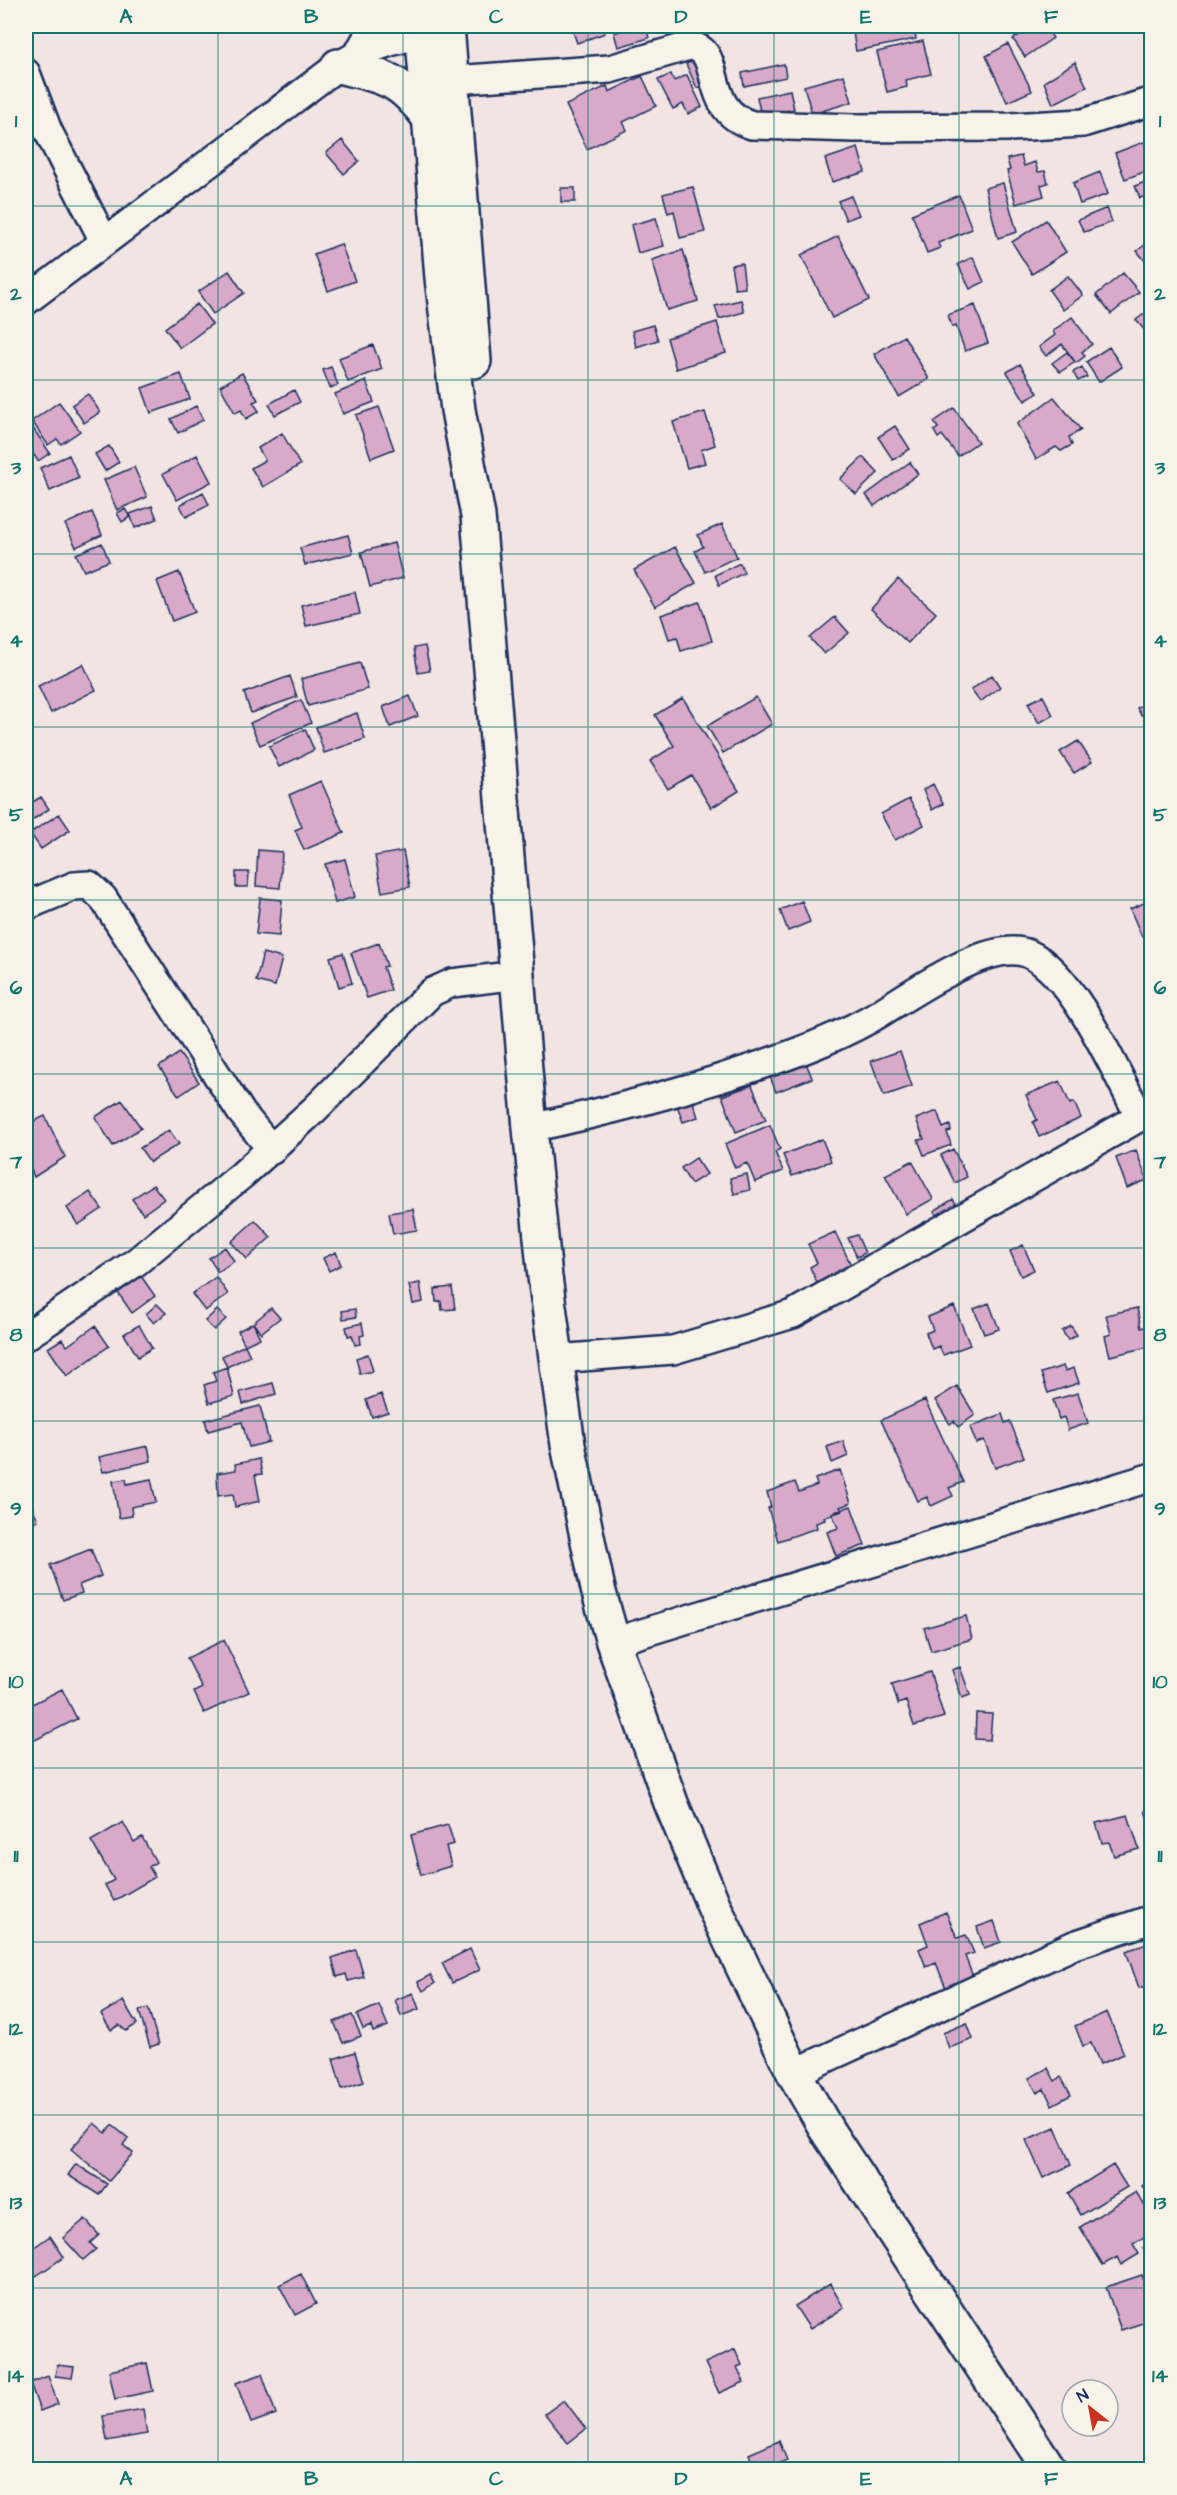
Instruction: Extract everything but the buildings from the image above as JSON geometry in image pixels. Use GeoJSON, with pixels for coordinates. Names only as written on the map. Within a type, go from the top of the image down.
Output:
{"type":"FeatureCollection","features":[{"type":"Feature","properties":{"kind":"highway"},"geometry":{"type":"LineString","coordinates":[[435,30],[453,80],[466,272],[483,468],[478,516]]}},
{"type":"Feature","properties":{"kind":"highway"},"geometry":{"type":"LineString","coordinates":[[435,30],[429,118],[442,278],[458,410],[478,516],[530,1128],[568,1445],[598,1589],[613,1642],[688,1846],[715,1909],[794,2073],[828,2132],[1050,2469]]}},
{"type":"Feature","properties":{"kind":"highway"},"geometry":{"type":"LineString","coordinates":[[360,47],[385,77],[416,100],[429,118]]}},
{"type":"Feature","properties":{"kind":"street"},"geometry":{"type":"LineString","coordinates":[[26,301],[360,47],[435,30]]}},
{"type":"Feature","properties":{"kind":"street"},"geometry":{"type":"LineString","coordinates":[[453,80],[610,69],[689,46],[698,46],[706,53],[721,103],[740,122],[752,125],[855,128],[1010,127],[1083,123],[1152,101]]}},
{"type":"Feature","properties":{"kind":"street"},"geometry":{"type":"LineString","coordinates":[[26,73],[48,131],[104,241]]}},
{"type":"Feature","properties":{"kind":"street"},"geometry":{"type":"LineString","coordinates":[[26,906],[74,886],[89,885],[103,898],[241,1112],[272,1150]]}},
{"type":"Feature","properties":{"kind":"street"},"geometry":{"type":"LineString","coordinates":[[530,1128],[671,1095],[803,1052],[857,1026],[962,964],[987,954],[1012,949],[1028,953],[1046,964],[1068,986],[1146,1114],[793,1314],[674,1350],[556,1359]]}},
{"type":"Feature","properties":{"kind":"street"},"geometry":{"type":"LineString","coordinates":[[26,1336],[136,1262],[272,1150],[378,1048],[432,992],[452,983],[518,975]]}},
{"type":"Feature","properties":{"kind":"street"},"geometry":{"type":"LineString","coordinates":[[613,1642],[1152,1477]]}},
{"type":"Feature","properties":{"kind":"street"},"geometry":{"type":"LineString","coordinates":[[794,2073],[1074,1945],[1152,1919]]}}]}
